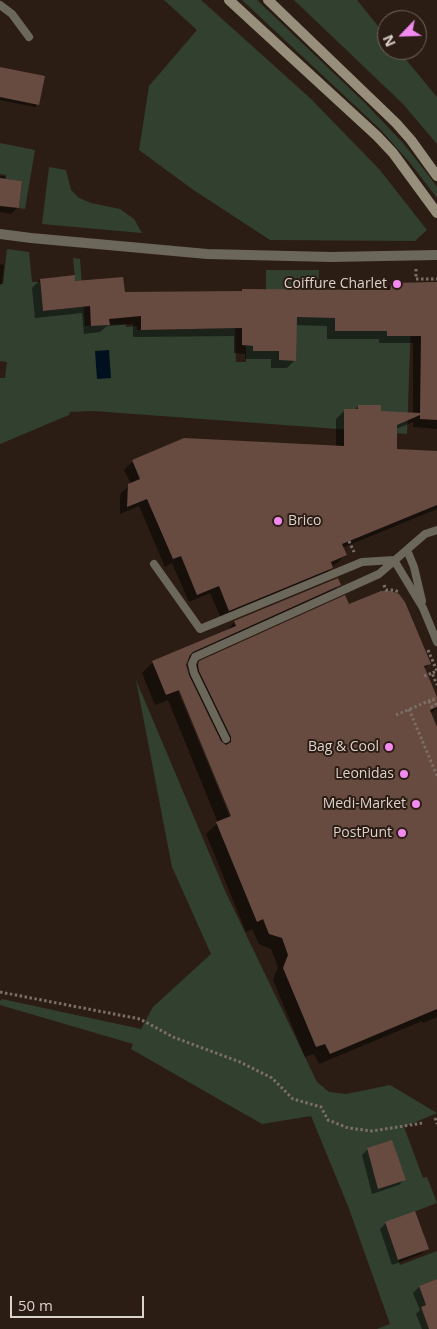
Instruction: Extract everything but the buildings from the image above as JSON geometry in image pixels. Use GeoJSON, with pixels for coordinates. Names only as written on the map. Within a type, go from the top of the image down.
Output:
{"type":"FeatureCollection","features":[{"type":"Feature","properties":{"kind":"main road"},"geometry":{"type":"LineString","coordinates":[[229,0],[377,136],[437,213]]}},
{"type":"Feature","properties":{"kind":"main road"},"geometry":{"type":"LineString","coordinates":[[268,0],[396,123],[437,176]]}},
{"type":"Feature","properties":{"kind":"street"},"geometry":{"type":"LineString","coordinates":[[0,234],[207,254],[331,257],[437,254]]}},
{"type":"Feature","properties":{"kind":"lane"},"geometry":{"type":"LineString","coordinates":[[0,5],[12,14],[29,37]]}},
{"type":"Feature","properties":{"kind":"lane"},"geometry":{"type":"LineString","coordinates":[[226,739],[194,672],[192,664],[194,657],[379,574],[425,534],[437,530]]}},
{"type":"Feature","properties":{"kind":"lane"},"geometry":{"type":"LineString","coordinates":[[407,550],[414,567],[423,608]]}},
{"type":"Feature","properties":{"kind":"lane"},"geometry":{"type":"LineString","coordinates":[[154,564],[200,629],[362,562],[394,560]]}},
{"type":"Feature","properties":{"kind":"lane"},"geometry":{"type":"LineString","coordinates":[[394,560],[423,608],[437,642]]}},
{"type":"Feature","properties":{"kind":"path"},"geometry":{"type":"LineString","coordinates":[[416,266],[416,279],[437,278]]}},
{"type":"Feature","properties":{"kind":"path"},"geometry":{"type":"LineString","coordinates":[[348,541],[353,552],[360,549]]}},
{"type":"Feature","properties":{"kind":"path"},"geometry":{"type":"LineString","coordinates":[[379,574],[386,590],[394,590],[402,594]]}},
{"type":"Feature","properties":{"kind":"path"},"geometry":{"type":"LineString","coordinates":[[424,676],[437,670],[426,646]]}},
{"type":"Feature","properties":{"kind":"path"},"geometry":{"type":"LineString","coordinates":[[432,673],[437,685]]}},
{"type":"Feature","properties":{"kind":"path"},"geometry":{"type":"LineString","coordinates":[[396,715],[433,699],[435,708]]}},
{"type":"Feature","properties":{"kind":"path"},"geometry":{"type":"LineString","coordinates":[[409,709],[437,776]]}},
{"type":"Feature","properties":{"kind":"path"},"geometry":{"type":"LineString","coordinates":[[0,992],[140,1019],[173,1037],[240,1062],[272,1078],[293,1099],[322,1107],[328,1120],[348,1128],[372,1131],[422,1123]]}},
{"type":"Feature","properties":{"kind":"path"},"geometry":{"type":"LineString","coordinates":[[435,1118],[437,1124]]}},
{"type":"Feature","properties":{"kind":"green space"},"geometry":{"type":"Polygon","coordinates":[[[164,0],[201,0],[310,98],[379,169],[427,230],[415,241],[270,240],[192,189],[139,150],[149,86],[197,30],[164,0]]]}},
{"type":"Feature","properties":{"kind":"green space"},"geometry":{"type":"Polygon","coordinates":[[[242,0],[257,0],[364,102],[403,143],[429,176],[437,187],[437,198],[381,130],[242,0]]]}},
{"type":"Feature","properties":{"kind":"green space"},"geometry":{"type":"Polygon","coordinates":[[[294,0],[357,0],[377,25],[377,60],[406,60],[437,97],[437,144],[403,104],[294,0]]]}},
{"type":"Feature","properties":{"kind":"green space"},"geometry":{"type":"Polygon","coordinates":[[[0,143],[35,150],[25,209],[19,208],[22,181],[6,179],[6,175],[0,174],[0,143]]]}},
{"type":"Feature","properties":{"kind":"green space"},"geometry":{"type":"Polygon","coordinates":[[[49,167],[66,170],[71,190],[79,198],[91,203],[120,209],[134,219],[142,233],[42,224],[49,167]]]}},
{"type":"Feature","properties":{"kind":"green space"},"geometry":{"type":"Polygon","coordinates":[[[7,249],[29,252],[32,282],[40,282],[43,311],[78,307],[73,258],[80,259],[85,326],[126,324],[126,327],[137,326],[137,330],[235,328],[236,362],[246,362],[246,346],[253,346],[253,351],[261,351],[266,319],[266,270],[319,270],[318,312],[335,312],[335,331],[373,331],[387,309],[387,335],[411,320],[407,434],[93,411],[70,412],[69,415],[0,444],[0,378],[5,378],[7,362],[0,361],[0,284],[3,284],[7,249]]]}},
{"type":"Feature","properties":{"kind":"green space"},"geometry":{"type":"Polygon","coordinates":[[[136,680],[226,893],[317,1082],[329,1092],[346,1094],[390,1085],[437,1113],[404,1127],[423,1178],[427,1177],[437,1203],[385,1223],[400,1265],[437,1251],[437,1279],[419,1286],[426,1305],[421,1307],[428,1325],[436,1329],[377,1329],[390,1324],[348,1206],[311,1116],[262,1124],[131,1049],[133,1044],[0,1005],[2,999],[141,1029],[153,1007],[211,954],[172,867],[136,680]]]}},
{"type":"Feature","properties":{"kind":"water"},"geometry":{"type":"Polygon","coordinates":[[[109,350],[111,378],[97,379],[95,351],[109,350]]]}},
{"type":"Feature","properties":{"kind":"place","name":"Coiffure Charlet"},"geometry":{"type":"Point","coordinates":[397,284]}},
{"type":"Feature","properties":{"kind":"place","name":"Brico"},"geometry":{"type":"Point","coordinates":[278,521]}},
{"type":"Feature","properties":{"kind":"place","name":"Bag & Cool"},"geometry":{"type":"Point","coordinates":[389,747]}},
{"type":"Feature","properties":{"kind":"place","name":"Leonidas"},"geometry":{"type":"Point","coordinates":[404,774]}},
{"type":"Feature","properties":{"kind":"place","name":"Medi-Market"},"geometry":{"type":"Point","coordinates":[416,804]}},
{"type":"Feature","properties":{"kind":"place","name":"PostPunt"},"geometry":{"type":"Point","coordinates":[402,833]}}]}
